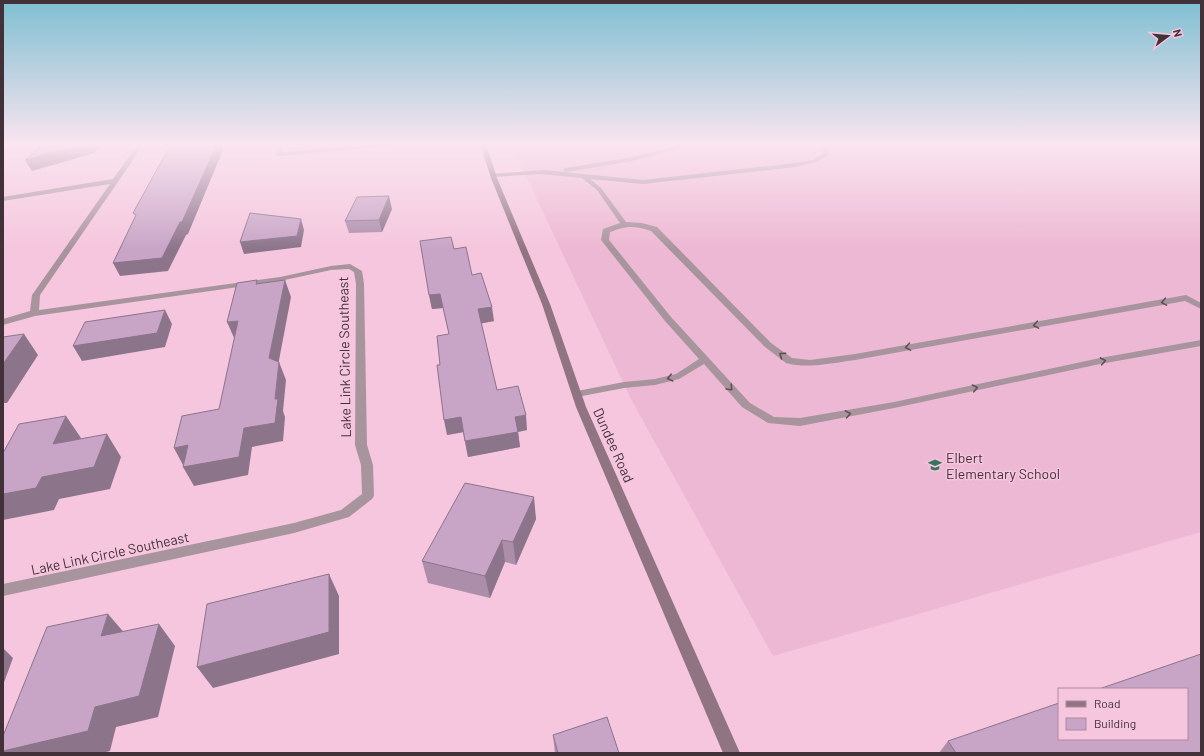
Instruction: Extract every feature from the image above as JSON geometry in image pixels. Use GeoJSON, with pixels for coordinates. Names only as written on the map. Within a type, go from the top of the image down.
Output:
{"type":"FeatureCollection","features":[{"type":"Feature","properties":{"kind":"main road","name":"Dundee Road"},"geometry":{"type":"LineString","coordinates":[[495,179],[546,304],[577,394],[732,753]]}},
{"type":"Feature","properties":{"kind":"street"},"geometry":{"type":"LineString","coordinates":[[588,179],[599,188],[624,224]]}},
{"type":"Feature","properties":{"kind":"street"},"geometry":{"type":"LineString","coordinates":[[616,179],[643,182],[667,179]]}},
{"type":"Feature","properties":{"kind":"street"},"geometry":{"type":"LineString","coordinates":[[3,199],[114,181]]}},
{"type":"Feature","properties":{"kind":"street"},"geometry":{"type":"LineString","coordinates":[[3,322],[34,313],[36,295],[114,181]]}},
{"type":"Feature","properties":{"kind":"street"},"geometry":{"type":"LineString","coordinates":[[1201,306],[1186,298],[855,357],[810,363],[789,361],[768,345],[686,259],[654,229],[642,225],[624,224],[606,231],[605,240],[668,319],[704,360],[746,405],[772,420],[800,422],[894,405],[1100,361],[1201,343]]}},
{"type":"Feature","properties":{"kind":"street","name":"Lake Link Circle Southeast"},"geometry":{"type":"LineString","coordinates":[[3,590],[294,528],[345,514],[368,496],[368,465],[361,445],[360,284],[358,271],[350,266],[331,268],[280,279],[34,313]]}},
{"type":"Feature","properties":{"kind":"street"},"geometry":{"type":"LineString","coordinates":[[577,394],[624,385],[655,382],[679,376],[704,360]]}},
{"type":"Feature","properties":{"kind":"shaded area","name":"Elbert Elementary School"},"geometry":{"type":"Polygon","coordinates":[[[528,179],[1201,179],[1201,532],[773,656],[631,399],[528,179]]]}},
{"type":"Feature","properties":{"kind":"building"},"geometry":{"type":"Polygon","coordinates":[[[152,179],[201,179],[182,222],[180,222],[162,258],[113,263],[136,215],[133,213],[152,179]]]}},
{"type":"Feature","properties":{"kind":"building"},"geometry":{"type":"Polygon","coordinates":[[[389,196],[379,220],[345,221],[357,197],[389,196]]]}},
{"type":"Feature","properties":{"kind":"building"},"geometry":{"type":"Polygon","coordinates":[[[250,213],[301,219],[297,236],[240,242],[250,213]]]}},
{"type":"Feature","properties":{"kind":"building"},"geometry":{"type":"Polygon","coordinates":[[[451,237],[454,249],[466,247],[472,275],[481,273],[492,307],[478,309],[497,390],[518,386],[526,415],[515,417],[518,432],[465,441],[461,417],[444,420],[437,365],[440,365],[437,336],[449,334],[440,294],[429,295],[420,241],[451,237]]]}},
{"type":"Feature","properties":{"kind":"building"},"geometry":{"type":"Polygon","coordinates":[[[257,280],[256,284],[285,280],[269,358],[279,362],[275,399],[278,399],[275,423],[244,428],[239,457],[183,467],[188,445],[174,448],[182,416],[219,409],[238,321],[227,322],[237,283],[257,280]]]}},
{"type":"Feature","properties":{"kind":"building"},"geometry":{"type":"Polygon","coordinates":[[[165,310],[157,333],[73,346],[85,322],[165,310]]]}},
{"type":"Feature","properties":{"kind":"building"},"geometry":{"type":"Polygon","coordinates":[[[24,334],[3,364],[3,337],[24,334]]]}},
{"type":"Feature","properties":{"kind":"building"},"geometry":{"type":"Polygon","coordinates":[[[66,416],[53,444],[107,434],[94,467],[42,477],[36,488],[3,494],[3,453],[19,424],[66,416]]]}},
{"type":"Feature","properties":{"kind":"building"},"geometry":{"type":"Polygon","coordinates":[[[465,483],[534,497],[513,542],[502,540],[485,576],[422,561],[465,483]]]}},
{"type":"Feature","properties":{"kind":"building"},"geometry":{"type":"Polygon","coordinates":[[[329,574],[329,632],[197,667],[207,604],[329,574]]]}},
{"type":"Feature","properties":{"kind":"building"},"geometry":{"type":"Polygon","coordinates":[[[108,614],[101,636],[159,624],[139,696],[95,707],[88,731],[3,751],[3,736],[47,627],[108,614]]]}},
{"type":"Feature","properties":{"kind":"building"},"geometry":{"type":"Polygon","coordinates":[[[1201,654],[1201,753],[956,753],[948,741],[1058,703],[1058,740],[1188,740],[1188,688],[1102,688],[1201,654]]]}},
{"type":"Feature","properties":{"kind":"building"},"geometry":{"type":"Polygon","coordinates":[[[607,717],[619,753],[558,753],[553,735],[607,717]]]}},
{"type":"Feature","properties":{"kind":"place","name":"Elbert Elementary School"},"geometry":{"type":"Point","coordinates":[935,465]}}]}
